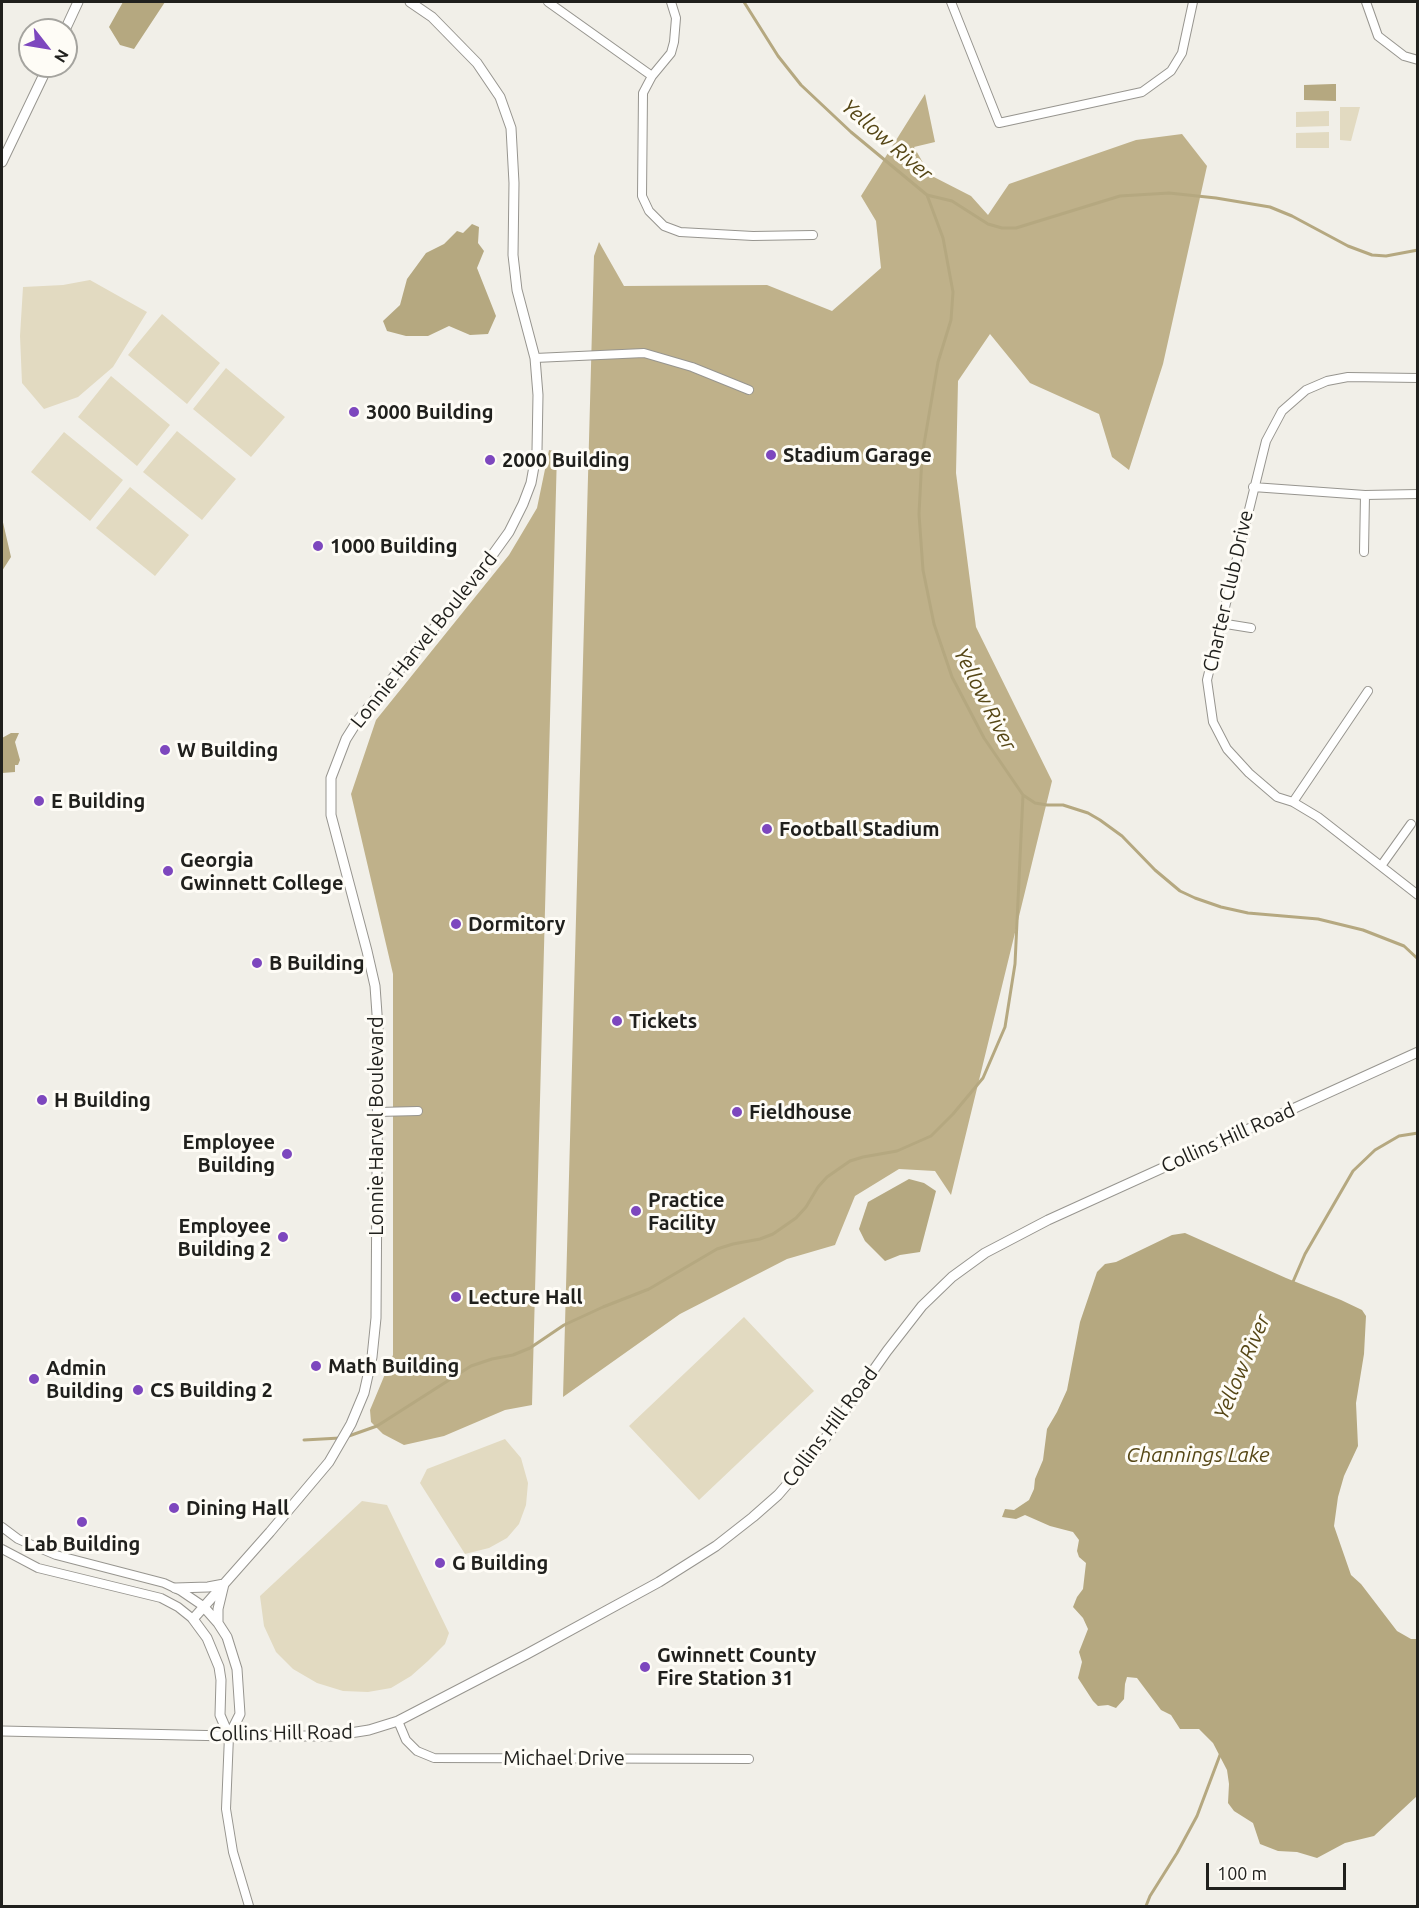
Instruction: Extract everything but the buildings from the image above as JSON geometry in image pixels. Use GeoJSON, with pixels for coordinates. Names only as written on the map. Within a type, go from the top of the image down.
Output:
{"type":"FeatureCollection","features":[{"type":"Feature","properties":{"kind":"street"},"geometry":{"type":"LineString","coordinates":[[71,18],[78,2]]}},
{"type":"Feature","properties":{"kind":"street","name":"Lonnie Harvel Boulevard"},"geometry":{"type":"LineString","coordinates":[[193,1618],[328,1462],[351,1424],[364,1393],[372,1357],[376,1318],[378,1028],[375,986],[334,832],[331,815],[331,778],[346,739],[358,720],[478,574],[509,532],[531,483],[537,450],[538,395],[535,358],[518,290],[513,255],[514,183],[511,128],[500,97],[477,63],[432,17],[410,2]]}},
{"type":"Feature","properties":{"kind":"street"},"geometry":{"type":"LineString","coordinates":[[548,2],[652,76]]}},
{"type":"Feature","properties":{"kind":"street"},"geometry":{"type":"LineString","coordinates":[[671,2],[676,18],[674,42],[670,53],[652,76],[643,93],[642,196],[655,219],[664,226],[681,232],[753,236],[813,235]]}},
{"type":"Feature","properties":{"kind":"street"},"geometry":{"type":"LineString","coordinates":[[951,2],[999,123],[1142,92],[1171,71],[1182,53],[1193,2]]}},
{"type":"Feature","properties":{"kind":"street"},"geometry":{"type":"LineString","coordinates":[[1365,2],[1378,36],[1404,56],[1418,60]]}},
{"type":"Feature","properties":{"kind":"street"},"geometry":{"type":"LineString","coordinates":[[2,162],[42,78]]}},
{"type":"Feature","properties":{"kind":"street"},"geometry":{"type":"LineString","coordinates":[[535,358],[644,353],[692,368],[749,390]]}},
{"type":"Feature","properties":{"kind":"street","name":"Charter Club Drive"},"geometry":{"type":"LineString","coordinates":[[1418,378],[1348,377],[1327,381],[1306,390],[1282,411],[1266,441],[1253,487],[1207,680],[1213,722],[1227,749],[1249,773],[1277,797],[1293,802],[1318,817],[1418,895]]}},
{"type":"Feature","properties":{"kind":"street"},"geometry":{"type":"LineString","coordinates":[[1253,487],[1365,495],[1418,494]]}},
{"type":"Feature","properties":{"kind":"street"},"geometry":{"type":"LineString","coordinates":[[1364,552],[1365,495]]}},
{"type":"Feature","properties":{"kind":"street"},"geometry":{"type":"LineString","coordinates":[[1220,623],[1251,628]]}},
{"type":"Feature","properties":{"kind":"street"},"geometry":{"type":"LineString","coordinates":[[1293,802],[1368,691]]}},
{"type":"Feature","properties":{"kind":"street"},"geometry":{"type":"LineString","coordinates":[[1381,866],[1411,824]]}},
{"type":"Feature","properties":{"kind":"street","name":"Collins Hill Road"},"geometry":{"type":"LineString","coordinates":[[2,1731],[331,1736],[369,1730],[398,1721],[659,1582],[716,1546],[753,1517],[778,1496],[817,1450],[922,1306],[952,1277],[985,1253],[1048,1220],[1418,1052]]}},
{"type":"Feature","properties":{"kind":"street"},"geometry":{"type":"LineString","coordinates":[[377,1112],[418,1111]]}},
{"type":"Feature","properties":{"kind":"street"},"geometry":{"type":"LineString","coordinates":[[2,1527],[18,1539],[56,1556],[175,1588],[203,1606],[218,1623],[227,1637],[237,1669],[240,1714],[229,1736],[226,1809],[232,1852],[249,1906]]}},
{"type":"Feature","properties":{"kind":"street"},"geometry":{"type":"LineString","coordinates":[[2,1549],[38,1568],[161,1598],[193,1618],[207,1638],[219,1667],[220,1715],[229,1736]]}},
{"type":"Feature","properties":{"kind":"street"},"geometry":{"type":"LineString","coordinates":[[175,1588],[224,1584],[218,1609],[218,1623]]}},
{"type":"Feature","properties":{"kind":"street","name":"Michael Drive"},"geometry":{"type":"LineString","coordinates":[[398,1721],[406,1740],[417,1751],[434,1758],[749,1759]]}},
{"type":"Feature","properties":{"kind":"shaded area"},"geometry":{"type":"Polygon","coordinates":[[[925,94],[935,142],[914,147],[930,175],[971,196],[988,215],[1009,184],[1136,140],[1182,134],[1207,166],[1163,364],[1129,470],[1112,457],[1099,414],[1030,383],[990,334],[958,381],[956,473],[976,627],[1052,781],[951,1195],[935,1171],[899,1169],[855,1196],[835,1245],[787,1259],[680,1314],[563,1397],[594,256],[599,242],[624,286],[767,285],[832,311],[881,268],[876,221],[861,196],[925,94]]]}},
{"type":"Feature","properties":{"kind":"shaded area"},"geometry":{"type":"Polygon","coordinates":[[[1340,107],[1360,107],[1351,141],[1340,140],[1340,107]]]}},
{"type":"Feature","properties":{"kind":"shaded area"},"geometry":{"type":"Polygon","coordinates":[[[1329,111],[1329,126],[1296,127],[1296,112],[1329,111]]]}},
{"type":"Feature","properties":{"kind":"shaded area"},"geometry":{"type":"Polygon","coordinates":[[[1329,132],[1329,148],[1296,148],[1296,133],[1329,132]]]}},
{"type":"Feature","properties":{"kind":"shaded area"},"geometry":{"type":"Polygon","coordinates":[[[90,280],[147,312],[113,367],[78,397],[44,409],[22,383],[20,336],[23,287],[63,285],[90,280]]]}},
{"type":"Feature","properties":{"kind":"shaded area"},"geometry":{"type":"Polygon","coordinates":[[[162,314],[220,363],[187,404],[128,355],[162,314]]]}},
{"type":"Feature","properties":{"kind":"shaded area"},"geometry":{"type":"Polygon","coordinates":[[[226,368],[285,417],[251,457],[193,409],[226,368]]]}},
{"type":"Feature","properties":{"kind":"shaded area"},"geometry":{"type":"Polygon","coordinates":[[[111,376],[170,425],[137,466],[78,417],[111,376]]]}},
{"type":"Feature","properties":{"kind":"shaded area"},"geometry":{"type":"Polygon","coordinates":[[[177,431],[236,479],[202,520],[143,472],[177,431]]]}},
{"type":"Feature","properties":{"kind":"shaded area"},"geometry":{"type":"Polygon","coordinates":[[[64,432],[123,480],[90,521],[31,472],[64,432]]]}},
{"type":"Feature","properties":{"kind":"shaded area"},"geometry":{"type":"Polygon","coordinates":[[[549,450],[557,452],[532,1405],[505,1410],[444,1436],[404,1445],[383,1434],[371,1422],[370,1410],[393,1355],[393,974],[351,794],[376,720],[509,555],[537,508],[549,450]]]}},
{"type":"Feature","properties":{"kind":"shaded area"},"geometry":{"type":"Polygon","coordinates":[[[130,487],[189,535],[155,576],[96,528],[130,487]]]}},
{"type":"Feature","properties":{"kind":"shaded area"},"geometry":{"type":"Polygon","coordinates":[[[744,1317],[814,1391],[699,1500],[629,1426],[744,1317]]]}},
{"type":"Feature","properties":{"kind":"shaded area"},"geometry":{"type":"Polygon","coordinates":[[[505,1439],[521,1458],[528,1483],[526,1505],[519,1524],[507,1538],[489,1548],[465,1554],[420,1483],[427,1469],[505,1439]]]}},
{"type":"Feature","properties":{"kind":"shaded area"},"geometry":{"type":"Polygon","coordinates":[[[362,1501],[387,1505],[449,1633],[445,1644],[411,1676],[391,1688],[368,1692],[343,1691],[317,1683],[293,1669],[276,1652],[264,1626],[260,1596],[362,1501]]]}},
{"type":"Feature","properties":{"kind":"water"},"geometry":{"type":"Polygon","coordinates":[[[123,2],[165,2],[134,49],[120,45],[109,27],[123,2]]]}},
{"type":"Feature","properties":{"kind":"water"},"geometry":{"type":"Polygon","coordinates":[[[1336,84],[1336,101],[1304,100],[1304,85],[1336,84]]]}},
{"type":"Feature","properties":{"kind":"water"},"geometry":{"type":"Polygon","coordinates":[[[472,224],[479,227],[478,243],[484,251],[477,268],[496,316],[488,334],[470,335],[449,326],[428,336],[406,336],[387,331],[383,321],[400,305],[407,279],[426,253],[444,244],[457,231],[463,233],[472,224]]]}},
{"type":"Feature","properties":{"kind":"water"},"geometry":{"type":"Polygon","coordinates":[[[2,518],[11,557],[2,571],[2,518]]]}},
{"type":"Feature","properties":{"kind":"water"},"geometry":{"type":"Polygon","coordinates":[[[11,733],[19,733],[15,742],[20,760],[18,765],[15,765],[15,772],[2,773],[2,738],[11,733]]]}},
{"type":"Feature","properties":{"kind":"water"},"geometry":{"type":"Polygon","coordinates":[[[909,1179],[924,1183],[936,1191],[920,1252],[900,1255],[885,1261],[865,1241],[859,1229],[868,1202],[909,1179]]]}},
{"type":"Feature","properties":{"kind":"water","name":"Channings Lake"},"geometry":{"type":"Polygon","coordinates":[[[1185,1233],[1341,1300],[1362,1310],[1366,1316],[1364,1354],[1356,1403],[1358,1446],[1344,1476],[1334,1526],[1351,1575],[1361,1584],[1397,1631],[1411,1639],[1417,1639],[1417,1796],[1374,1836],[1345,1843],[1317,1858],[1297,1852],[1278,1851],[1260,1844],[1253,1823],[1234,1811],[1228,1803],[1227,1770],[1213,1743],[1199,1729],[1180,1729],[1171,1715],[1161,1710],[1137,1678],[1127,1677],[1124,1699],[1116,1708],[1108,1705],[1098,1706],[1093,1701],[1078,1678],[1082,1662],[1079,1652],[1088,1629],[1083,1618],[1073,1607],[1083,1589],[1086,1563],[1079,1557],[1077,1551],[1079,1540],[1073,1532],[1050,1526],[1025,1515],[1016,1519],[1002,1517],[1005,1509],[1014,1510],[1029,1500],[1034,1489],[1035,1479],[1043,1460],[1047,1429],[1067,1390],[1080,1322],[1097,1272],[1105,1264],[1116,1262],[1172,1235],[1185,1233]]]}},
{"type":"Feature","properties":{"kind":"waterway","name":"Yellow River"},"geometry":{"type":"LineString","coordinates":[[744,2],[778,56],[801,85],[851,132],[927,195],[943,238],[953,292],[951,320],[938,362],[922,456],[919,514],[923,570],[934,624],[952,677],[984,738],[1023,795],[1035,803],[1063,805],[1088,813],[1100,820],[1122,836],[1155,870],[1180,891],[1195,898],[1248,913],[1318,919],[1363,930],[1404,946],[1418,959]]}},
{"type":"Feature","properties":{"kind":"waterway"},"geometry":{"type":"LineString","coordinates":[[927,195],[952,201],[988,224],[1002,228],[1016,228],[1120,196],[1169,193],[1216,198],[1270,207],[1348,246],[1372,255],[1386,256],[1418,250]]}},
{"type":"Feature","properties":{"kind":"waterway"},"geometry":{"type":"LineString","coordinates":[[346,1437],[377,1426],[471,1366],[530,1348],[564,1325],[649,1289],[717,1249],[773,1234],[796,1218],[827,1177],[850,1161],[897,1151],[931,1136],[983,1078],[1005,1027],[1015,964],[1023,795]]}},
{"type":"Feature","properties":{"kind":"waterway","name":"Yellow River"},"geometry":{"type":"LineString","coordinates":[[1292,1284],[1305,1254],[1353,1171],[1375,1150],[1399,1136],[1418,1133]]}},
{"type":"Feature","properties":{"kind":"waterway"},"geometry":{"type":"LineString","coordinates":[[304,1440],[340,1438]]}},
{"type":"Feature","properties":{"kind":"waterway"},"geometry":{"type":"LineString","coordinates":[[1146,1906],[1197,1816],[1220,1755]]}},
{"type":"Feature","properties":{"kind":"place","name":"3000 Building"},"geometry":{"type":"Point","coordinates":[354,412]}},
{"type":"Feature","properties":{"kind":"place","name":"Stadium Garage"},"geometry":{"type":"Point","coordinates":[771,455]}},
{"type":"Feature","properties":{"kind":"place","name":"2000 Building"},"geometry":{"type":"Point","coordinates":[490,460]}},
{"type":"Feature","properties":{"kind":"place","name":"1000 Building"},"geometry":{"type":"Point","coordinates":[318,546]}},
{"type":"Feature","properties":{"kind":"place","name":"W Building"},"geometry":{"type":"Point","coordinates":[165,750]}},
{"type":"Feature","properties":{"kind":"place","name":"E Building"},"geometry":{"type":"Point","coordinates":[39,801]}},
{"type":"Feature","properties":{"kind":"place","name":"Football Stadium"},"geometry":{"type":"Point","coordinates":[767,829]}},
{"type":"Feature","properties":{"kind":"place","name":"Georgia Gwinnett College"},"geometry":{"type":"Point","coordinates":[168,871]}},
{"type":"Feature","properties":{"kind":"place","name":"Dormitory"},"geometry":{"type":"Point","coordinates":[456,924]}},
{"type":"Feature","properties":{"kind":"place","name":"B Building"},"geometry":{"type":"Point","coordinates":[257,963]}},
{"type":"Feature","properties":{"kind":"place","name":"Tickets"},"geometry":{"type":"Point","coordinates":[617,1021]}},
{"type":"Feature","properties":{"kind":"place","name":"H Building"},"geometry":{"type":"Point","coordinates":[42,1100]}},
{"type":"Feature","properties":{"kind":"place","name":"Fieldhouse"},"geometry":{"type":"Point","coordinates":[737,1112]}},
{"type":"Feature","properties":{"kind":"place","name":"Employee Building"},"geometry":{"type":"Point","coordinates":[287,1154]}},
{"type":"Feature","properties":{"kind":"place","name":"Practice Facility"},"geometry":{"type":"Point","coordinates":[636,1211]}},
{"type":"Feature","properties":{"kind":"place","name":"Employee Building 2"},"geometry":{"type":"Point","coordinates":[283,1237]}},
{"type":"Feature","properties":{"kind":"place","name":"Lecture Hall"},"geometry":{"type":"Point","coordinates":[456,1297]}},
{"type":"Feature","properties":{"kind":"place","name":"Math Building"},"geometry":{"type":"Point","coordinates":[316,1366]}},
{"type":"Feature","properties":{"kind":"place","name":"Admin Building"},"geometry":{"type":"Point","coordinates":[34,1379]}},
{"type":"Feature","properties":{"kind":"place","name":"CS Building 2"},"geometry":{"type":"Point","coordinates":[138,1390]}},
{"type":"Feature","properties":{"kind":"place","name":"Dining Hall"},"geometry":{"type":"Point","coordinates":[174,1508]}},
{"type":"Feature","properties":{"kind":"place","name":"Lab Building"},"geometry":{"type":"Point","coordinates":[82,1522]}},
{"type":"Feature","properties":{"kind":"place","name":"G Building"},"geometry":{"type":"Point","coordinates":[440,1563]}},
{"type":"Feature","properties":{"kind":"place","name":"Gwinnett County Fire Station 31"},"geometry":{"type":"Point","coordinates":[645,1667]}}]}
